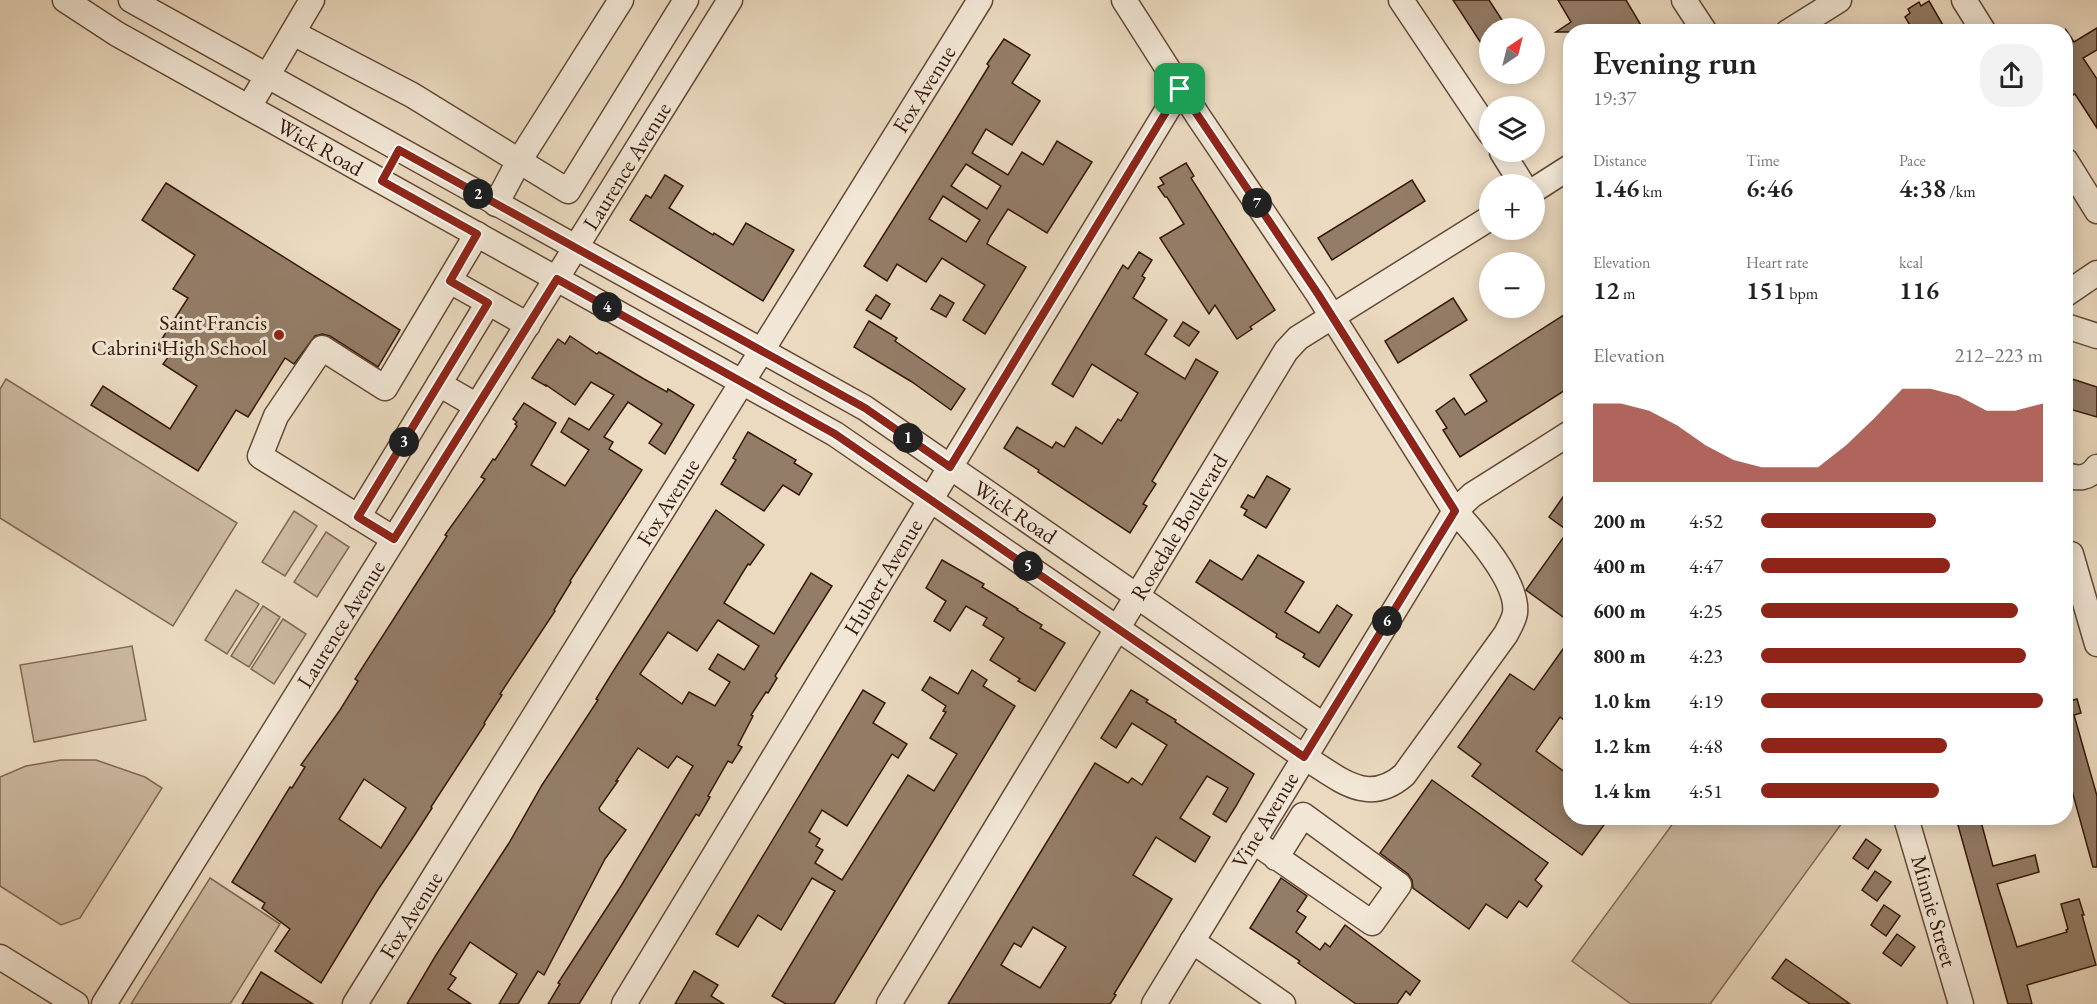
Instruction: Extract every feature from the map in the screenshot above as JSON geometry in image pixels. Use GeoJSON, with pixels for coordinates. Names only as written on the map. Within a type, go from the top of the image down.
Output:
{"type":"FeatureCollection","features":[{"type":"Feature","properties":{"kind":"street","name":"Wick Road"},"geometry":{"type":"LineString","coordinates":[[64,0],[117,34],[835,434],[1304,757],[1362,790],[1378,790],[1393,784],[1404,775],[1506,634],[1515,613],[1510,587],[1474,532],[1455,511],[1332,317],[1180,89],[1124,0]]}},
{"type":"Feature","properties":{"kind":"street","name":"Wick Road"},"geometry":{"type":"LineString","coordinates":[[131,0],[865,408],[1323,725]]}},
{"type":"Feature","properties":{"kind":"street"},"geometry":{"type":"LineString","coordinates":[[249,107],[312,0]]}},
{"type":"Feature","properties":{"kind":"street"},"geometry":{"type":"LineString","coordinates":[[496,204],[519,161],[621,0]]}},
{"type":"Feature","properties":{"kind":"street"},"geometry":{"type":"LineString","coordinates":[[293,33],[412,95],[568,191],[686,0]]}},
{"type":"Feature","properties":{"kind":"street","name":"Fox Avenue"},"geometry":{"type":"LineString","coordinates":[[355,1004],[980,0]]}},
{"type":"Feature","properties":{"kind":"street"},"geometry":{"type":"LineString","coordinates":[[1401,0],[1479,117]]}},
{"type":"Feature","properties":{"kind":"street"},"geometry":{"type":"LineString","coordinates":[[1684,0],[1700,24]]}},
{"type":"Feature","properties":{"kind":"street"},"geometry":{"type":"LineString","coordinates":[[1965,0],[1979,24]]}},
{"type":"Feature","properties":{"kind":"street"},"geometry":{"type":"LineString","coordinates":[[1799,24],[1831,2]]}},
{"type":"Feature","properties":{"kind":"street","name":"Laurence Avenue"},"geometry":{"type":"LineString","coordinates":[[104,1004],[557,279],[721,3]]}},
{"type":"Feature","properties":{"kind":"street","name":"Hubert Avenue"},"geometry":{"type":"LineString","coordinates":[[624,1004],[1180,89]]}},
{"type":"Feature","properties":{"kind":"street"},"geometry":{"type":"LineString","coordinates":[[382,181],[399,150]]}},
{"type":"Feature","properties":{"kind":"street"},"geometry":{"type":"LineString","coordinates":[[1545,182],[1563,171]]}},
{"type":"Feature","properties":{"kind":"street"},"geometry":{"type":"LineString","coordinates":[[2073,172],[2097,211]]}},
{"type":"Feature","properties":{"kind":"street","name":"Rosedale Boulevard"},"geometry":{"type":"LineString","coordinates":[[889,1004],[1286,351],[1298,338],[1479,225]]}},
{"type":"Feature","properties":{"kind":"street"},"geometry":{"type":"LineString","coordinates":[[394,539],[260,456],[276,416],[322,348],[386,388],[477,234]]}},
{"type":"Feature","properties":{"kind":"street"},"geometry":{"type":"LineString","coordinates":[[2073,289],[2097,273]]}},
{"type":"Feature","properties":{"kind":"street"},"geometry":{"type":"LineString","coordinates":[[450,281],[528,325]]}},
{"type":"Feature","properties":{"kind":"street"},"geometry":{"type":"LineString","coordinates":[[358,517],[488,303]]}},
{"type":"Feature","properties":{"kind":"street"},"geometry":{"type":"LineString","coordinates":[[2073,328],[2097,336]]}},
{"type":"Feature","properties":{"kind":"street"},"geometry":{"type":"LineString","coordinates":[[439,384],[477,406]]}},
{"type":"Feature","properties":{"kind":"street","name":"Vine Avenue"},"geometry":{"type":"LineString","coordinates":[[1154,1004],[1455,511],[1472,495],[1563,438]]}},
{"type":"Feature","properties":{"kind":"street"},"geometry":{"type":"LineString","coordinates":[[2073,477],[2078,479],[2092,474],[2097,467]]}},
{"type":"Feature","properties":{"kind":"street"},"geometry":{"type":"LineString","coordinates":[[2073,558],[2097,644]]}},
{"type":"Feature","properties":{"kind":"street"},"geometry":{"type":"LineString","coordinates":[[1253,841],[1276,858],[1372,923],[1399,885],[1303,815],[1276,858]]}},
{"type":"Feature","properties":{"kind":"street","name":"Minnie Street"},"geometry":{"type":"LineString","coordinates":[[1908,825],[1961,1004]]}},
{"type":"Feature","properties":{"kind":"street"},"geometry":{"type":"LineString","coordinates":[[1192,941],[1283,1004]]}},
{"type":"Feature","properties":{"kind":"street"},"geometry":{"type":"LineString","coordinates":[[0,957],[76,1004]]}},
{"type":"Feature","properties":{"kind":"shaded area"},"geometry":{"type":"Polygon","coordinates":[[[6,379],[237,523],[173,626],[0,518],[0,389],[6,379]]]}},
{"type":"Feature","properties":{"kind":"shaded area"},"geometry":{"type":"Polygon","coordinates":[[[294,511],[317,526],[285,576],[262,562],[294,511]]]}},
{"type":"Feature","properties":{"kind":"shaded area"},"geometry":{"type":"Polygon","coordinates":[[[326,532],[349,547],[317,597],[294,582],[326,532]]]}},
{"type":"Feature","properties":{"kind":"shaded area"},"geometry":{"type":"Polygon","coordinates":[[[236,590],[259,604],[227,654],[205,640],[236,590]]]}},
{"type":"Feature","properties":{"kind":"shaded area"},"geometry":{"type":"Polygon","coordinates":[[[263,606],[280,617],[249,667],[231,656],[263,606]]]}},
{"type":"Feature","properties":{"kind":"shaded area"},"geometry":{"type":"Polygon","coordinates":[[[283,619],[306,634],[274,684],[251,669],[283,619]]]}},
{"type":"Feature","properties":{"kind":"shaded area"},"geometry":{"type":"Polygon","coordinates":[[[132,646],[146,720],[34,742],[20,665],[132,646]]]}},
{"type":"Feature","properties":{"kind":"shaded area"},"geometry":{"type":"Polygon","coordinates":[[[61,760],[96,760],[145,777],[162,788],[80,918],[61,925],[0,886],[0,777],[26,766],[61,760]]]}},
{"type":"Feature","properties":{"kind":"shaded area"},"geometry":{"type":"Polygon","coordinates":[[[1672,825],[1841,825],[1710,1004],[1631,1004],[1572,961],[1672,825]]]}},
{"type":"Feature","properties":{"kind":"shaded area"},"geometry":{"type":"Polygon","coordinates":[[[210,878],[280,924],[230,1004],[131,1004],[210,878]]]}},
{"type":"Feature","properties":{"kind":"building"},"geometry":{"type":"Polygon","coordinates":[[[1453,0],[1489,0],[1501,18],[1479,18],[1479,40],[1453,0]]]}},
{"type":"Feature","properties":{"kind":"building"},"geometry":{"type":"Polygon","coordinates":[[[1558,0],[1626,0],[1640,24],[1568,24],[1571,22],[1558,0]]]}},
{"type":"Feature","properties":{"kind":"building"},"geometry":{"type":"Polygon","coordinates":[[[1929,1],[1942,24],[1909,24],[1905,17],[1910,13],[1908,9],[1919,2],[1921,6],[1929,1]]]}},
{"type":"Feature","properties":{"kind":"building"},"geometry":{"type":"Polygon","coordinates":[[[2097,28],[2097,50],[2083,58],[2097,79],[2097,128],[2075,94],[2073,95],[2073,40],[2097,28]]]}},
{"type":"Feature","properties":{"kind":"building"},"geometry":{"type":"Polygon","coordinates":[[[1004,39],[1030,55],[1012,83],[1040,101],[1012,145],[986,129],[972,153],[1008,175],[1022,152],[1043,165],[1057,141],[1092,162],[1047,233],[1008,209],[990,237],[987,244],[1026,267],[985,334],[963,320],[985,285],[942,258],[926,282],[897,264],[887,281],[864,266],[989,66],[987,64],[1004,39]],[[966,164],[951,186],[987,209],[1001,186],[966,164]],[[943,196],[929,219],[966,242],[980,220],[943,196]]]}},
{"type":"Feature","properties":{"kind":"building"},"geometry":{"type":"Polygon","coordinates":[[[1186,163],[1194,176],[1191,178],[1275,310],[1237,339],[1215,305],[1209,314],[1160,238],[1184,224],[1158,187],[1164,184],[1160,178],[1186,163]]]}},
{"type":"Feature","properties":{"kind":"building"},"geometry":{"type":"Polygon","coordinates":[[[665,175],[683,186],[669,208],[713,235],[714,233],[733,245],[746,223],[794,250],[763,301],[630,220],[646,195],[651,198],[665,175]]]}},
{"type":"Feature","properties":{"kind":"building"},"geometry":{"type":"Polygon","coordinates":[[[1412,180],[1425,201],[1332,260],[1318,238],[1412,180]]]}},
{"type":"Feature","properties":{"kind":"building"},"geometry":{"type":"Polygon","coordinates":[[[166,183],[400,330],[378,367],[330,336],[322,334],[315,336],[294,364],[285,358],[248,417],[236,410],[198,471],[91,405],[103,386],[170,429],[197,386],[163,364],[169,356],[156,348],[188,298],[173,289],[195,255],[142,220],[166,183]]]}},
{"type":"Feature","properties":{"kind":"building"},"geometry":{"type":"Polygon","coordinates":[[[1139,252],[1152,260],[1133,298],[1167,320],[1145,354],[1185,379],[1196,359],[1218,372],[1152,481],[1156,484],[1143,504],[1147,506],[1130,533],[1004,448],[1017,427],[1052,448],[1056,442],[1064,447],[1076,427],[1102,444],[1118,419],[1121,421],[1138,393],[1092,364],[1073,397],[1052,384],[1123,265],[1128,269],[1139,252]]]}},
{"type":"Feature","properties":{"kind":"building"},"geometry":{"type":"Polygon","coordinates":[[[876,295],[890,304],[881,319],[866,310],[876,295]]]}},
{"type":"Feature","properties":{"kind":"building"},"geometry":{"type":"Polygon","coordinates":[[[940,295],[954,303],[946,317],[931,309],[940,295]]]}},
{"type":"Feature","properties":{"kind":"building"},"geometry":{"type":"Polygon","coordinates":[[[1453,298],[1467,320],[1398,363],[1385,341],[1453,298]]]}},
{"type":"Feature","properties":{"kind":"building"},"geometry":{"type":"Polygon","coordinates":[[[1563,315],[1563,391],[1460,457],[1443,430],[1447,428],[1436,411],[1454,398],[1465,415],[1487,401],[1470,375],[1563,315]]]}},
{"type":"Feature","properties":{"kind":"building"},"geometry":{"type":"Polygon","coordinates":[[[869,321],[897,338],[895,341],[965,389],[951,410],[912,382],[854,347],[869,321]]]}},
{"type":"Feature","properties":{"kind":"building"},"geometry":{"type":"Polygon","coordinates":[[[1183,322],[1199,332],[1189,346],[1174,336],[1183,322]]]}},
{"type":"Feature","properties":{"kind":"building"},"geometry":{"type":"Polygon","coordinates":[[[570,336],[597,354],[599,352],[667,392],[668,389],[694,405],[665,454],[649,443],[662,424],[628,402],[604,437],[613,442],[609,449],[642,470],[570,581],[555,611],[500,694],[502,695],[485,724],[377,891],[321,983],[275,951],[290,929],[262,908],[265,903],[232,882],[290,787],[292,788],[305,767],[301,765],[340,710],[358,681],[355,679],[447,536],[445,535],[485,479],[481,477],[517,426],[515,424],[517,422],[513,419],[524,403],[556,423],[531,465],[565,486],[589,450],[561,432],[569,418],[589,430],[614,395],[591,382],[575,405],[532,378],[558,339],[565,344],[570,336]],[[364,779],[339,819],[381,848],[406,808],[364,779]]]}},
{"type":"Feature","properties":{"kind":"building"},"geometry":{"type":"Polygon","coordinates":[[[2073,379],[2097,387],[2097,417],[2073,410],[2073,379]]]}},
{"type":"Feature","properties":{"kind":"building"},"geometry":{"type":"Polygon","coordinates":[[[748,432],[796,460],[794,463],[812,474],[799,495],[783,485],[764,511],[721,484],[736,460],[733,458],[748,432]]]}},
{"type":"Feature","properties":{"kind":"building"},"geometry":{"type":"Polygon","coordinates":[[[1267,476],[1290,489],[1266,528],[1244,515],[1247,510],[1241,507],[1248,495],[1254,498],[1267,476]]]}},
{"type":"Feature","properties":{"kind":"building"},"geometry":{"type":"Polygon","coordinates":[[[1563,497],[1563,527],[1549,517],[1563,497]]]}},
{"type":"Feature","properties":{"kind":"building"},"geometry":{"type":"Polygon","coordinates":[[[716,510],[764,545],[750,565],[748,564],[724,603],[774,634],[811,573],[832,586],[775,676],[777,678],[768,693],[766,692],[751,715],[753,716],[738,745],[742,747],[732,763],[728,761],[699,816],[696,814],[579,1004],[548,1004],[560,984],[558,983],[621,886],[693,766],[677,756],[668,768],[638,748],[616,781],[618,781],[599,808],[626,830],[605,859],[544,975],[538,971],[518,1004],[499,1004],[517,974],[470,942],[450,974],[456,978],[448,989],[471,1004],[407,1004],[509,843],[542,785],[598,700],[596,699],[716,510]],[[718,620],[697,651],[668,632],[640,674],[682,704],[689,692],[715,706],[730,682],[709,669],[718,654],[744,670],[759,646],[718,620]]]}},
{"type":"Feature","properties":{"kind":"building"},"geometry":{"type":"Polygon","coordinates":[[[1563,538],[1563,617],[1526,590],[1563,538]]]}},
{"type":"Feature","properties":{"kind":"building"},"geometry":{"type":"Polygon","coordinates":[[[1258,555],[1304,582],[1285,612],[1319,633],[1337,605],[1352,615],[1319,667],[1303,657],[1305,654],[1276,637],[1277,634],[1196,582],[1210,560],[1242,580],[1258,555]]]}},
{"type":"Feature","properties":{"kind":"building"},"geometry":{"type":"Polygon","coordinates":[[[942,560],[984,584],[982,587],[1042,625],[1040,628],[1065,643],[1035,691],[990,660],[1004,638],[983,625],[987,618],[966,606],[950,631],[934,621],[946,601],[926,588],[942,560]]]}},
{"type":"Feature","properties":{"kind":"building"},"geometry":{"type":"Polygon","coordinates":[[[1563,649],[1563,719],[1560,717],[1536,751],[1563,771],[1563,825],[1604,825],[1582,855],[1472,776],[1481,764],[1458,747],[1510,674],[1534,690],[1563,649]]]}},
{"type":"Feature","properties":{"kind":"building"},"geometry":{"type":"Polygon","coordinates":[[[972,670],[987,680],[983,686],[1015,706],[834,1004],[786,1004],[772,996],[835,891],[812,878],[781,930],[758,915],[738,947],[716,934],[863,690],[885,703],[873,723],[907,744],[898,758],[892,754],[847,826],[822,810],[809,832],[820,839],[816,846],[823,850],[815,863],[842,880],[908,775],[934,791],[957,754],[930,738],[946,712],[943,711],[946,706],[922,690],[930,677],[958,694],[972,670]]]}},
{"type":"Feature","properties":{"kind":"building"},"geometry":{"type":"Polygon","coordinates":[[[1131,690],[1254,774],[1226,822],[1213,814],[1228,788],[1207,776],[1180,818],[1210,837],[1195,862],[1156,837],[1133,875],[1172,899],[1110,1004],[948,1004],[1095,763],[1128,783],[1132,778],[1142,785],[1167,745],[1132,723],[1116,748],[1101,738],[1131,690]],[[1033,927],[1021,947],[1014,943],[1001,965],[1040,988],[1066,947],[1033,927]]]}},
{"type":"Feature","properties":{"kind":"building"},"geometry":{"type":"Polygon","coordinates":[[[2077,699],[2081,713],[2074,715],[2097,796],[2097,867],[2093,867],[2073,794],[2073,700],[2077,699]]]}},
{"type":"Feature","properties":{"kind":"building"},"geometry":{"type":"Polygon","coordinates":[[[1432,780],[1548,863],[1535,880],[1542,886],[1527,907],[1519,901],[1507,918],[1486,904],[1469,929],[1413,888],[1408,874],[1380,853],[1432,780]]]}},
{"type":"Feature","properties":{"kind":"building"},"geometry":{"type":"Polygon","coordinates":[[[1958,825],[1982,825],[1993,866],[2035,855],[2039,872],[1997,884],[2017,947],[2067,932],[2061,904],[2079,899],[2084,915],[2082,915],[2096,965],[2027,985],[2032,1004],[2008,1004],[1958,825]]]}},
{"type":"Feature","properties":{"kind":"building"},"geometry":{"type":"Polygon","coordinates":[[[1866,839],[1881,850],[1868,869],[1853,858],[1866,839]]]}},
{"type":"Feature","properties":{"kind":"building"},"geometry":{"type":"Polygon","coordinates":[[[1875,871],[1891,882],[1877,901],[1862,890],[1875,871]]]}},
{"type":"Feature","properties":{"kind":"building"},"geometry":{"type":"Polygon","coordinates":[[[1281,878],[1307,896],[1297,911],[1306,917],[1296,932],[1320,950],[1325,943],[1330,947],[1345,925],[1420,981],[1410,995],[1406,991],[1397,1004],[1356,1004],[1298,963],[1300,961],[1250,928],[1281,878]]]}},
{"type":"Feature","properties":{"kind":"building"},"geometry":{"type":"Polygon","coordinates":[[[1884,905],[1900,916],[1886,936],[1871,925],[1884,905]]]}},
{"type":"Feature","properties":{"kind":"building"},"geometry":{"type":"Polygon","coordinates":[[[1897,934],[1915,947],[1901,966],[1883,953],[1897,934]]]}},
{"type":"Feature","properties":{"kind":"building"},"geometry":{"type":"Polygon","coordinates":[[[1786,959],[1850,1004],[1810,1004],[1787,989],[1772,978],[1786,959]]]}},
{"type":"Feature","properties":{"kind":"building"},"geometry":{"type":"Polygon","coordinates":[[[694,971],[718,985],[711,996],[724,1004],[675,1004],[694,971]]]}},
{"type":"Feature","properties":{"kind":"building"},"geometry":{"type":"Polygon","coordinates":[[[261,972],[313,1004],[242,1004],[261,972]]]}},
{"type":"Feature","properties":{"kind":"place","name":"Saint Francis Cabrini High School"},"geometry":{"type":"Point","coordinates":[279,335]}},
{"type":"Feature","properties":{"kind":"route"},"geometry":{"type":"LineString","coordinates":[[1180,89],[1318,294],[1455,511],[1304,757],[835,434],[557,279],[394,539],[358,517],[488,303],[450,281],[477,234],[382,181],[399,150],[865,408],[950,467],[1180,89]]}}]}
